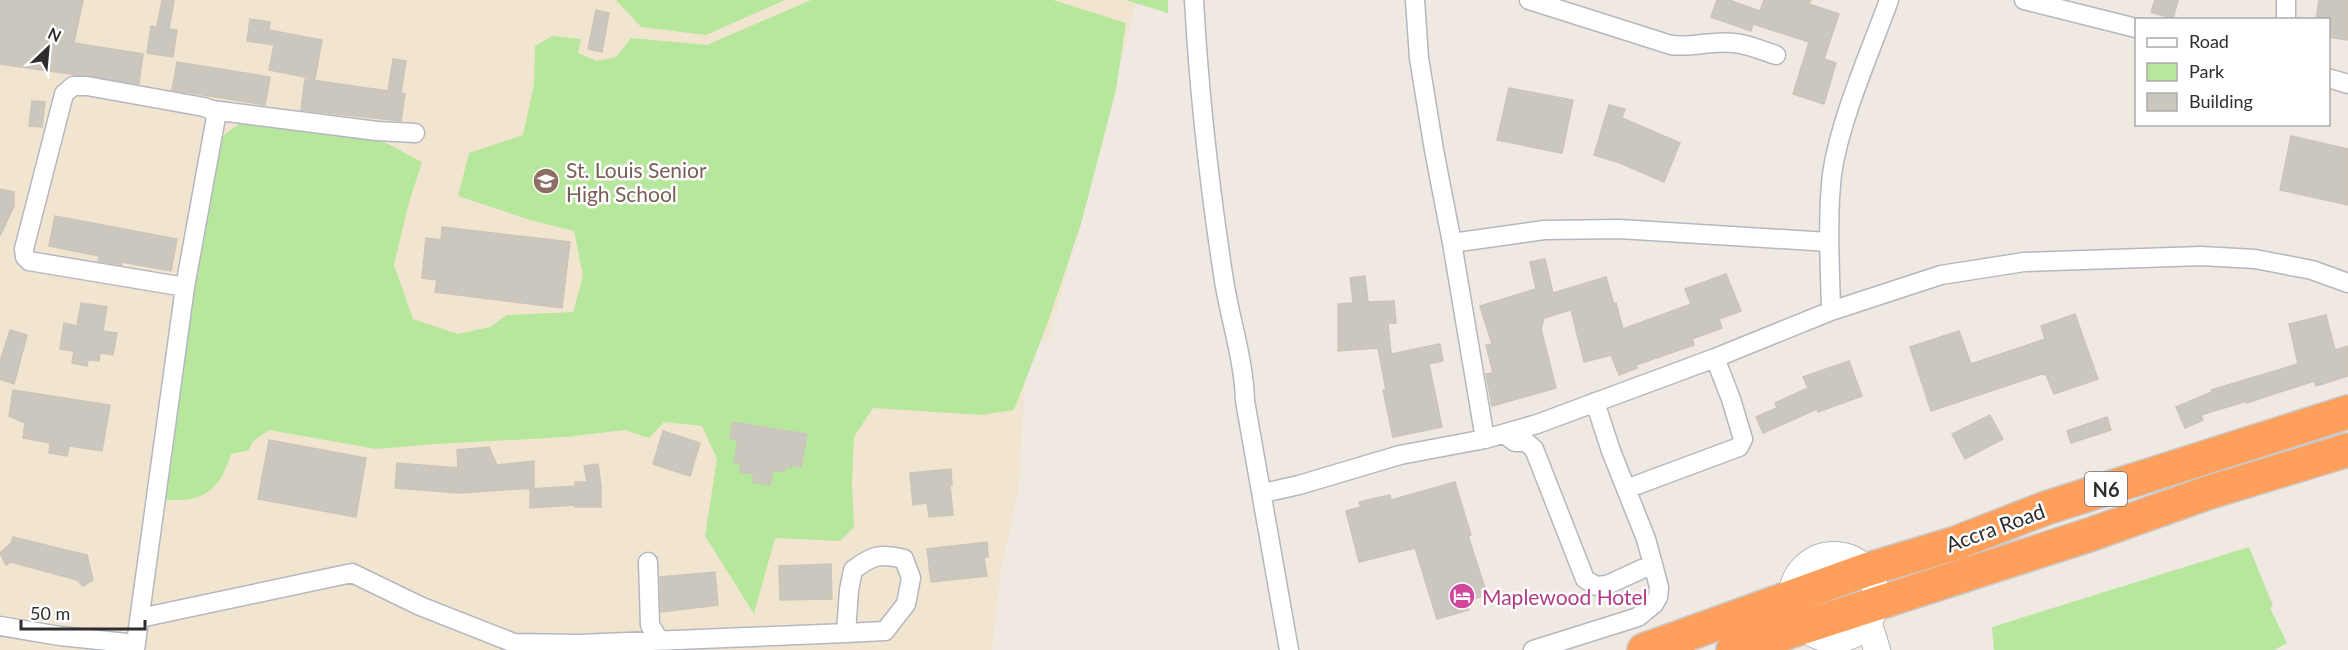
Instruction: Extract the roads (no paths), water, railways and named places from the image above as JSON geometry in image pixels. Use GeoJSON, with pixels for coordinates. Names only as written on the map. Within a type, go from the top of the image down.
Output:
{"type":"FeatureCollection","features":[{"type":"Feature","properties":{"kind":"highway","name":"Accra Road"},"geometry":{"type":"LineString","coordinates":[[1644,650],[1866,570],[1956,543],[2046,508],[2348,412]]}},
{"type":"Feature","properties":{"kind":"highway","name":"Accra Road"},"geometry":{"type":"LineString","coordinates":[[1733,650],[1828,639],[1872,613],[1928,585],[2088,535],[2207,493],[2348,450]]}},
{"type":"Feature","properties":{"kind":"highway"},"geometry":{"type":"LineString","coordinates":[[2201,458],[2207,493]]}},
{"type":"Feature","properties":{"kind":"street"},"geometry":{"type":"LineString","coordinates":[[1194,0],[1198,74],[1220,256],[1244,377],[1245,401],[1289,650]]}},
{"type":"Feature","properties":{"kind":"street"},"geometry":{"type":"LineString","coordinates":[[1415,0],[1419,58],[1485,439]]}},
{"type":"Feature","properties":{"kind":"street"},"geometry":{"type":"LineString","coordinates":[[1529,0],[1671,45],[1685,47],[1709,43],[1735,43],[1776,56]]}},
{"type":"Feature","properties":{"kind":"street"},"geometry":{"type":"LineString","coordinates":[[1831,311],[1829,242],[1832,174],[1841,132],[1889,0]]}},
{"type":"Feature","properties":{"kind":"street"},"geometry":{"type":"LineString","coordinates":[[2024,0],[2135,28]]}},
{"type":"Feature","properties":{"kind":"street"},"geometry":{"type":"LineString","coordinates":[[2286,0],[2286,18]]}},
{"type":"Feature","properties":{"kind":"street"},"geometry":{"type":"LineString","coordinates":[[2330,79],[2348,84]]}},
{"type":"Feature","properties":{"kind":"street"},"geometry":{"type":"LineString","coordinates":[[185,287],[29,261],[25,257],[24,249],[64,94],[73,86],[87,86],[212,110],[377,131],[415,133]]}},
{"type":"Feature","properties":{"kind":"street"},"geometry":{"type":"LineString","coordinates":[[0,626],[136,647],[185,287],[216,117],[212,110]]}},
{"type":"Feature","properties":{"kind":"street"},"geometry":{"type":"LineString","coordinates":[[1452,243],[1544,230],[1619,229],[1829,242]]}},
{"type":"Feature","properties":{"kind":"street"},"geometry":{"type":"LineString","coordinates":[[1263,493],[1299,485],[1400,455],[1485,439],[1537,424],[1715,358],[1831,311],[1941,275],[2025,262],[2200,256],[2254,260],[2312,270],[2348,283]]}},
{"type":"Feature","properties":{"kind":"street"},"geometry":{"type":"LineString","coordinates":[[1626,489],[1739,447],[1743,438],[1715,358]]}},
{"type":"Feature","properties":{"kind":"street"},"geometry":{"type":"LineString","coordinates":[[1533,650],[1638,617],[1654,604],[1658,597],[1659,587],[1646,539],[1595,402]]}},
{"type":"Feature","properties":{"kind":"street"},"geometry":{"type":"LineString","coordinates":[[1504,434],[1515,442],[1526,442],[1534,449],[1585,579],[1596,586],[1607,585],[1653,564]]}},
{"type":"Feature","properties":{"kind":"street"},"geometry":{"type":"LineString","coordinates":[[140,618],[352,573],[420,606],[514,643],[579,644],[846,633],[885,630],[906,604],[912,578],[904,559],[886,555],[869,558],[853,570],[846,633]]}},
{"type":"Feature","properties":{"kind":"street"},"geometry":{"type":"LineString","coordinates":[[648,561],[650,625],[659,640]]}},
{"type":"Feature","properties":{"kind":"street"},"geometry":{"type":"LineString","coordinates":[[1866,570],[1876,591],[1872,613],[1877,650]]}},
{"type":"Feature","properties":{"kind":"street"},"geometry":{"type":"LineString","coordinates":[[1791,597],[1797,617],[1828,639]]}},
{"type":"Feature","properties":{"kind":"place","name":"St. Louis Senior High School"},"geometry":{"type":"Point","coordinates":[546,181]}},
{"type":"Feature","properties":{"kind":"place","name":"Maplewood Hotel"},"geometry":{"type":"Point","coordinates":[1462,596]}}]}
